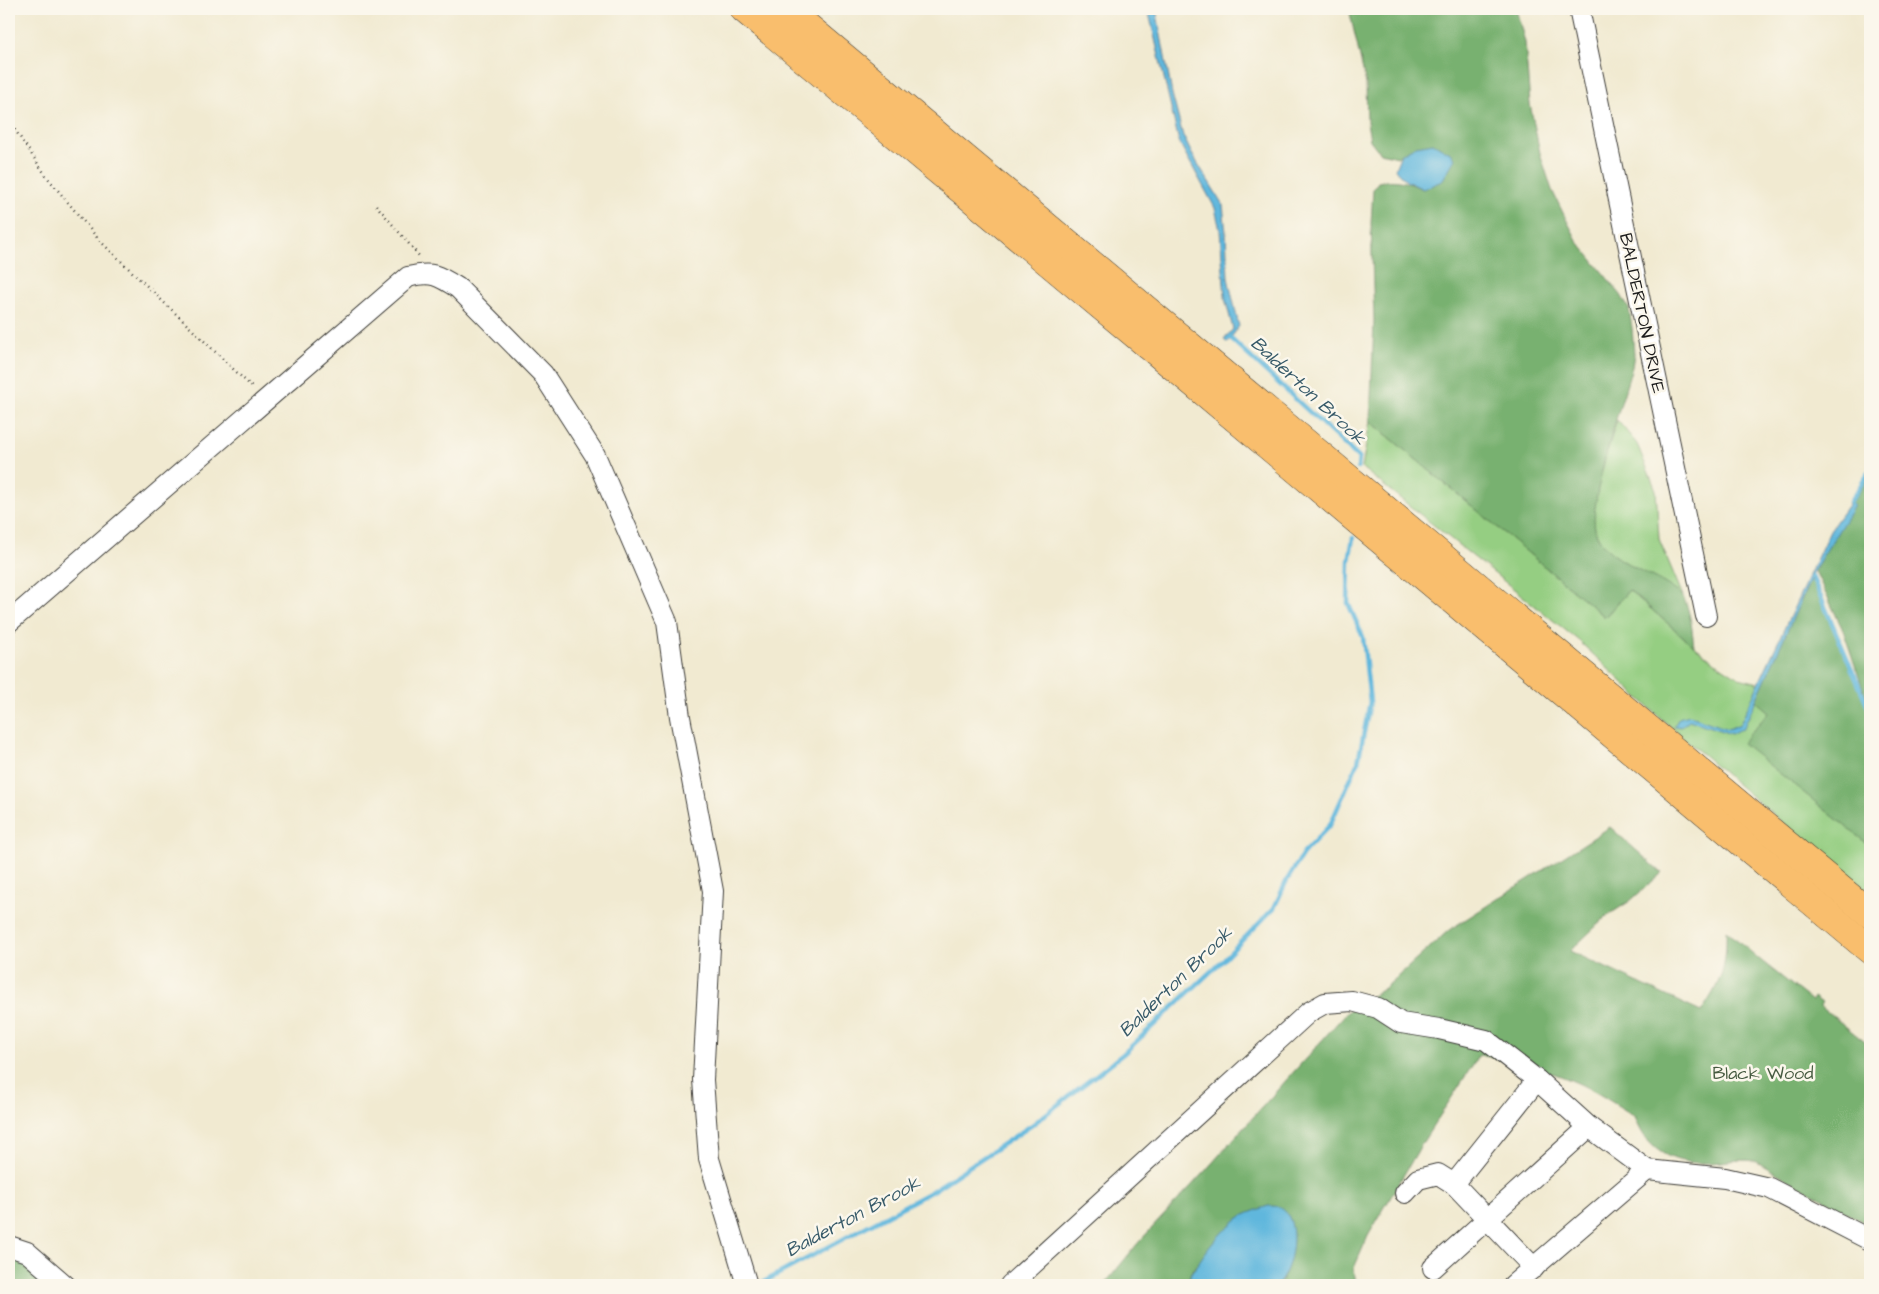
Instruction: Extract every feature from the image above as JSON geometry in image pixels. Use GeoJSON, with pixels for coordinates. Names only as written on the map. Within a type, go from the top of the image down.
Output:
{"type":"FeatureCollection","features":[{"type":"Feature","properties":{"kind":"highway"},"geometry":{"type":"LineString","coordinates":[[744,9],[1153,348],[1870,950]]}},
{"type":"Feature","properties":{"kind":"highway"},"geometry":{"type":"LineString","coordinates":[[786,9],[1870,914]]}},
{"type":"Feature","properties":{"kind":"lane","name":"BALDERTON DRIVE"},"geometry":{"type":"LineString","coordinates":[[1579,9],[1706,616]]}},
{"type":"Feature","properties":{"kind":"lane"},"geometry":{"type":"LineString","coordinates":[[9,622],[408,277],[426,273],[443,278],[458,288],[543,374],[595,455],[667,622],[680,717],[713,890],[703,1080],[709,1159],[746,1282]]}},
{"type":"Feature","properties":{"kind":"lane"},"geometry":{"type":"LineString","coordinates":[[1010,1285],[1309,1012],[1325,1003],[1352,1001],[1378,1008],[1401,1023],[1439,1029],[1486,1040],[1537,1080],[1589,1127],[1647,1170],[1725,1178],[1769,1188],[1870,1240]]}},
{"type":"Feature","properties":{"kind":"lane"},"geometry":{"type":"LineString","coordinates":[[1454,1184],[1537,1080]]}},
{"type":"Feature","properties":{"kind":"lane"},"geometry":{"type":"LineString","coordinates":[[1433,1268],[1589,1127]]}},
{"type":"Feature","properties":{"kind":"lane"},"geometry":{"type":"LineString","coordinates":[[1513,1285],[1647,1170]]}},
{"type":"Feature","properties":{"kind":"lane"},"geometry":{"type":"LineString","coordinates":[[1404,1193],[1418,1179],[1438,1174],[1454,1184],[1534,1268]]}},
{"type":"Feature","properties":{"kind":"lane"},"geometry":{"type":"LineString","coordinates":[[9,1246],[27,1252],[65,1285]]}},
{"type":"Feature","properties":{"kind":"path"},"geometry":{"type":"LineString","coordinates":[[9,121],[47,177],[99,240],[266,400]]}},
{"type":"Feature","properties":{"kind":"path"},"geometry":{"type":"LineString","coordinates":[[376,206],[436,276]]}},
{"type":"Feature","properties":{"kind":"green space"},"geometry":{"type":"Polygon","coordinates":[[[1349,9],[1516,9],[1525,42],[1530,104],[1540,153],[1552,190],[1578,242],[1621,295],[1629,309],[1632,328],[1634,354],[1632,367],[1614,426],[1596,500],[1594,519],[1596,533],[1609,551],[1630,565],[1663,582],[1682,596],[1686,603],[1692,627],[1694,646],[1629,590],[1605,617],[1370,421],[1374,321],[1371,223],[1373,189],[1378,182],[1390,180],[1407,183],[1423,189],[1401,154],[1398,157],[1380,153],[1370,140],[1367,122],[1366,84],[1349,9]]]}},
{"type":"Feature","properties":{"kind":"green space"},"geometry":{"type":"Polygon","coordinates":[[[1617,420],[1637,444],[1656,490],[1659,539],[1683,596],[1613,554],[1603,545],[1596,533],[1594,509],[1604,461],[1617,420]]]}},
{"type":"Feature","properties":{"kind":"green space"},"geometry":{"type":"Polygon","coordinates":[[[1370,421],[1605,617],[1629,590],[1694,646],[1722,667],[1739,678],[1759,683],[1756,700],[1769,712],[1743,743],[1870,846],[1870,898],[1657,715],[1579,641],[1362,468],[1370,421]]]}},
{"type":"Feature","properties":{"kind":"green space"},"geometry":{"type":"Polygon","coordinates":[[[1870,476],[1870,705],[1843,630],[1815,571],[1833,531],[1870,476]]]}},
{"type":"Feature","properties":{"kind":"green space"},"geometry":{"type":"Polygon","coordinates":[[[1812,577],[1870,711],[1870,846],[1742,743],[1769,712],[1756,701],[1754,702],[1812,577]]]}},
{"type":"Feature","properties":{"kind":"green space","name":"Black Wood"},"geometry":{"type":"Polygon","coordinates":[[[1610,827],[1662,873],[1630,901],[1607,916],[1570,951],[1701,1012],[1718,983],[1721,974],[1724,964],[1726,930],[1812,1001],[1814,997],[1822,1003],[1820,1006],[1870,1046],[1870,1226],[1755,1161],[1741,1160],[1701,1163],[1678,1160],[1668,1156],[1651,1144],[1639,1127],[1635,1116],[1589,1089],[1562,1076],[1515,1062],[1479,1055],[1423,1142],[1368,1236],[1354,1268],[1356,1285],[1277,1285],[1282,1281],[1292,1238],[1292,1230],[1287,1213],[1196,1265],[1185,1285],[1104,1285],[1138,1243],[1349,1010],[1385,988],[1449,930],[1610,827]]]}},
{"type":"Feature","properties":{"kind":"green space"},"geometry":{"type":"Polygon","coordinates":[[[9,1255],[22,1256],[56,1285],[9,1285],[9,1255]]]}},
{"type":"Feature","properties":{"kind":"water"},"geometry":{"type":"Polygon","coordinates":[[[1148,9],[1156,9],[1172,94],[1183,136],[1223,205],[1228,278],[1239,326],[1228,343],[1224,340],[1233,329],[1225,298],[1220,230],[1215,208],[1179,142],[1148,9]]]}},
{"type":"Feature","properties":{"kind":"water"},"geometry":{"type":"Polygon","coordinates":[[[1433,143],[1452,154],[1455,159],[1442,181],[1423,189],[1406,181],[1395,169],[1401,154],[1416,146],[1433,143]]]}},
{"type":"Feature","properties":{"kind":"water"},"geometry":{"type":"Polygon","coordinates":[[[1850,502],[1854,506],[1816,567],[1744,727],[1731,734],[1689,720],[1681,727],[1674,726],[1679,718],[1688,715],[1728,729],[1740,724],[1830,530],[1850,502]]]}},
{"type":"Feature","properties":{"kind":"water"},"geometry":{"type":"Polygon","coordinates":[[[1268,1206],[1279,1207],[1286,1213],[1291,1222],[1293,1233],[1291,1258],[1287,1269],[1277,1285],[1185,1285],[1203,1256],[1225,1230],[1242,1216],[1268,1206]]]}},
{"type":"Feature","properties":{"kind":"waterway","name":"Balderton Brook"},"geometry":{"type":"LineString","coordinates":[[1231,339],[1359,458],[1358,468]]}},
{"type":"Feature","properties":{"kind":"waterway"},"geometry":{"type":"LineString","coordinates":[[1850,502],[1870,471]]}},
{"type":"Feature","properties":{"kind":"waterway","name":"Balderton Brook"},"geometry":{"type":"LineString","coordinates":[[758,1285],[932,1191],[1032,1125],[1123,1054],[1222,961],[1274,908],[1287,880],[1305,851],[1330,825],[1358,762],[1370,702],[1363,637],[1348,603],[1349,561],[1353,538]]}},
{"type":"Feature","properties":{"kind":"waterway"},"geometry":{"type":"LineString","coordinates":[[1812,577],[1870,711]]}}]}
